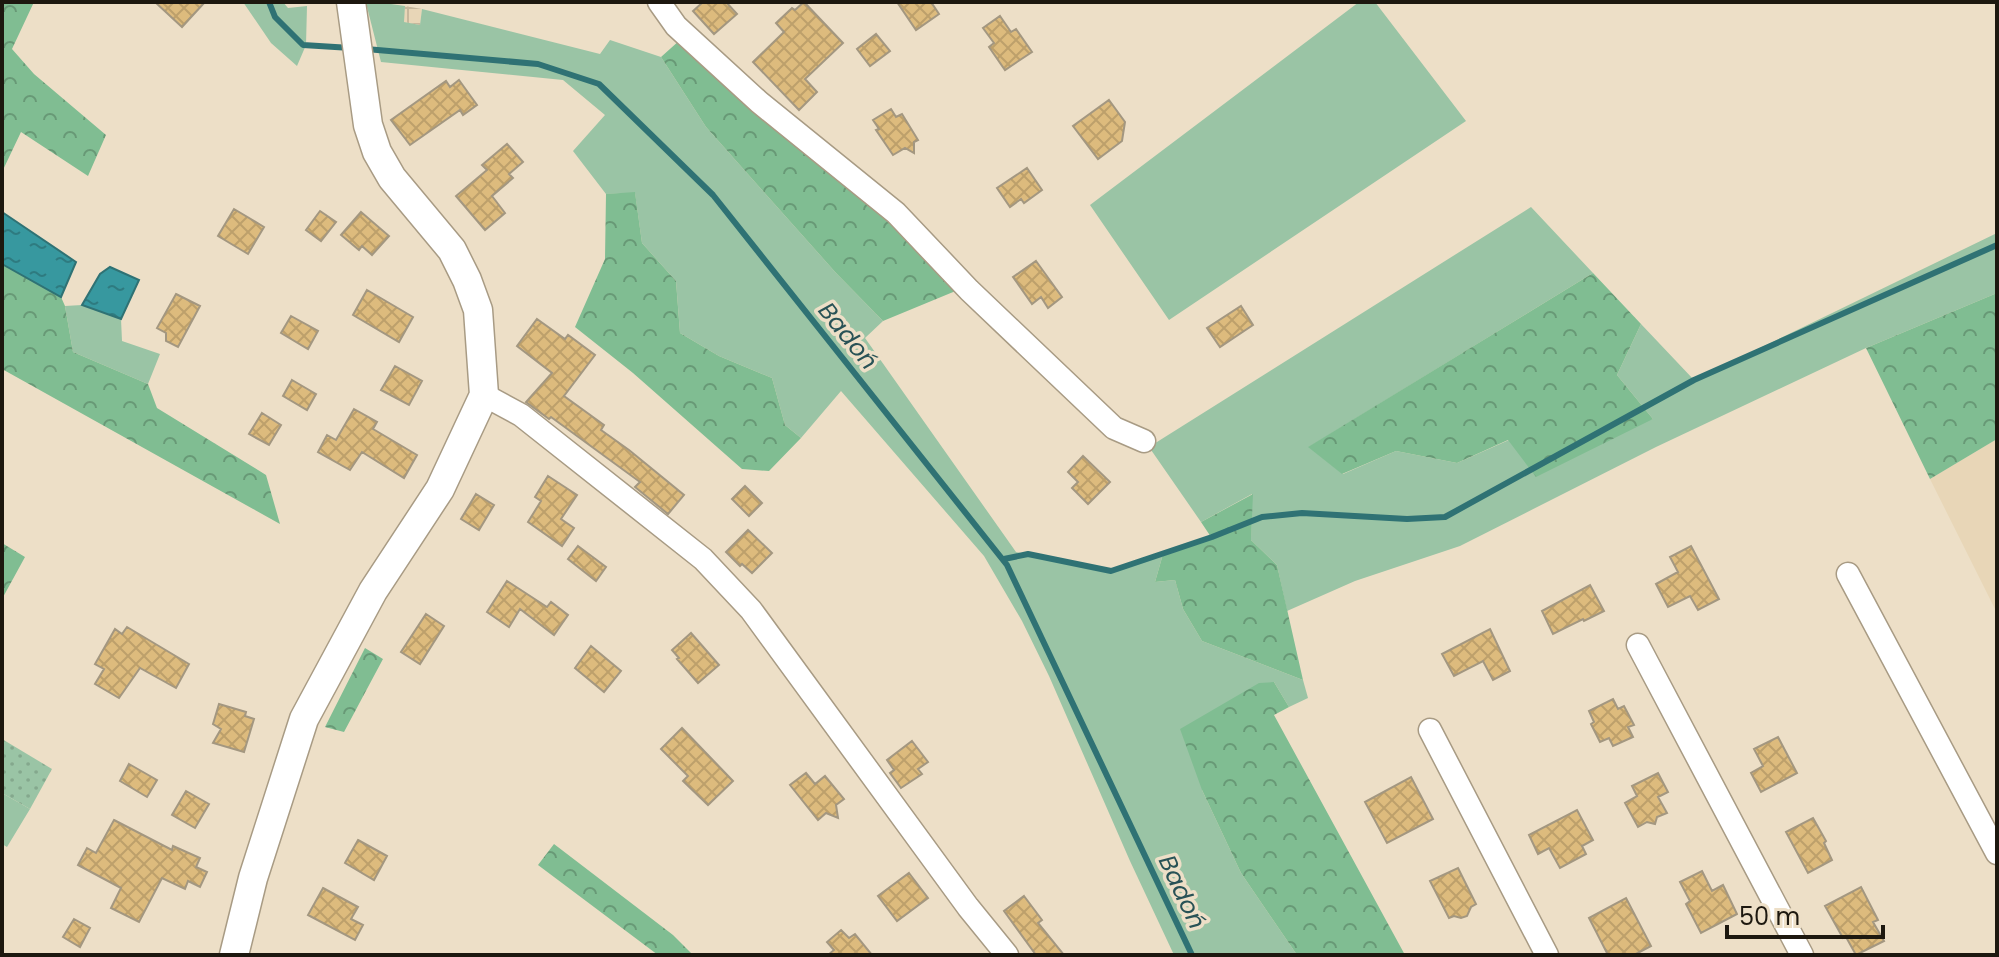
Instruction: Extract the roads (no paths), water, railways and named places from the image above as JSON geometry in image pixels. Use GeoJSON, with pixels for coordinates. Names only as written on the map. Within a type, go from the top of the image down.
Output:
{"type":"FeatureCollection","features":[{"type":"Feature","properties":{"kind":"street"},"geometry":{"type":"LineString","coordinates":[[234,955],[253,878],[304,719],[373,591],[440,489],[484,395],[478,310],[467,280],[452,250],[392,178],[377,152],[368,125],[351,2]]}},
{"type":"Feature","properties":{"kind":"street"},"geometry":{"type":"LineString","coordinates":[[659,2],[676,26],[759,102],[896,213],[969,290],[1114,428],[1144,441]]}},
{"type":"Feature","properties":{"kind":"street"},"geometry":{"type":"LineString","coordinates":[[484,395],[521,415],[703,559],[751,610],[968,907],[1007,955]]}},
{"type":"Feature","properties":{"kind":"street"},"geometry":{"type":"LineString","coordinates":[[1848,574],[1997,853]]}},
{"type":"Feature","properties":{"kind":"street"},"geometry":{"type":"LineString","coordinates":[[1638,645],[1802,955]]}},
{"type":"Feature","properties":{"kind":"street"},"geometry":{"type":"LineString","coordinates":[[1430,730],[1547,955]]}},
{"type":"Feature","properties":{"kind":"water"},"geometry":{"type":"Polygon","coordinates":[[[2,212],[76,262],[61,297],[2,264],[2,212]]]}},
{"type":"Feature","properties":{"kind":"water"},"geometry":{"type":"Polygon","coordinates":[[[110,267],[139,280],[121,319],[82,305],[100,274],[110,267]]]}},
{"type":"Feature","properties":{"kind":"waterway","name":"Badoń"},"geometry":{"type":"LineString","coordinates":[[269,2],[275,17],[303,45],[351,48]]}},
{"type":"Feature","properties":{"kind":"waterway","name":"Badoń"},"geometry":{"type":"LineString","coordinates":[[366,49],[538,64],[599,84],[713,195],[1007,565],[1192,955]]}},
{"type":"Feature","properties":{"kind":"waterway"},"geometry":{"type":"LineString","coordinates":[[1004,559],[1028,554],[1111,571],[1262,517],[1302,513],[1407,519],[1445,517],[1694,380],[1997,245]]}}]}
